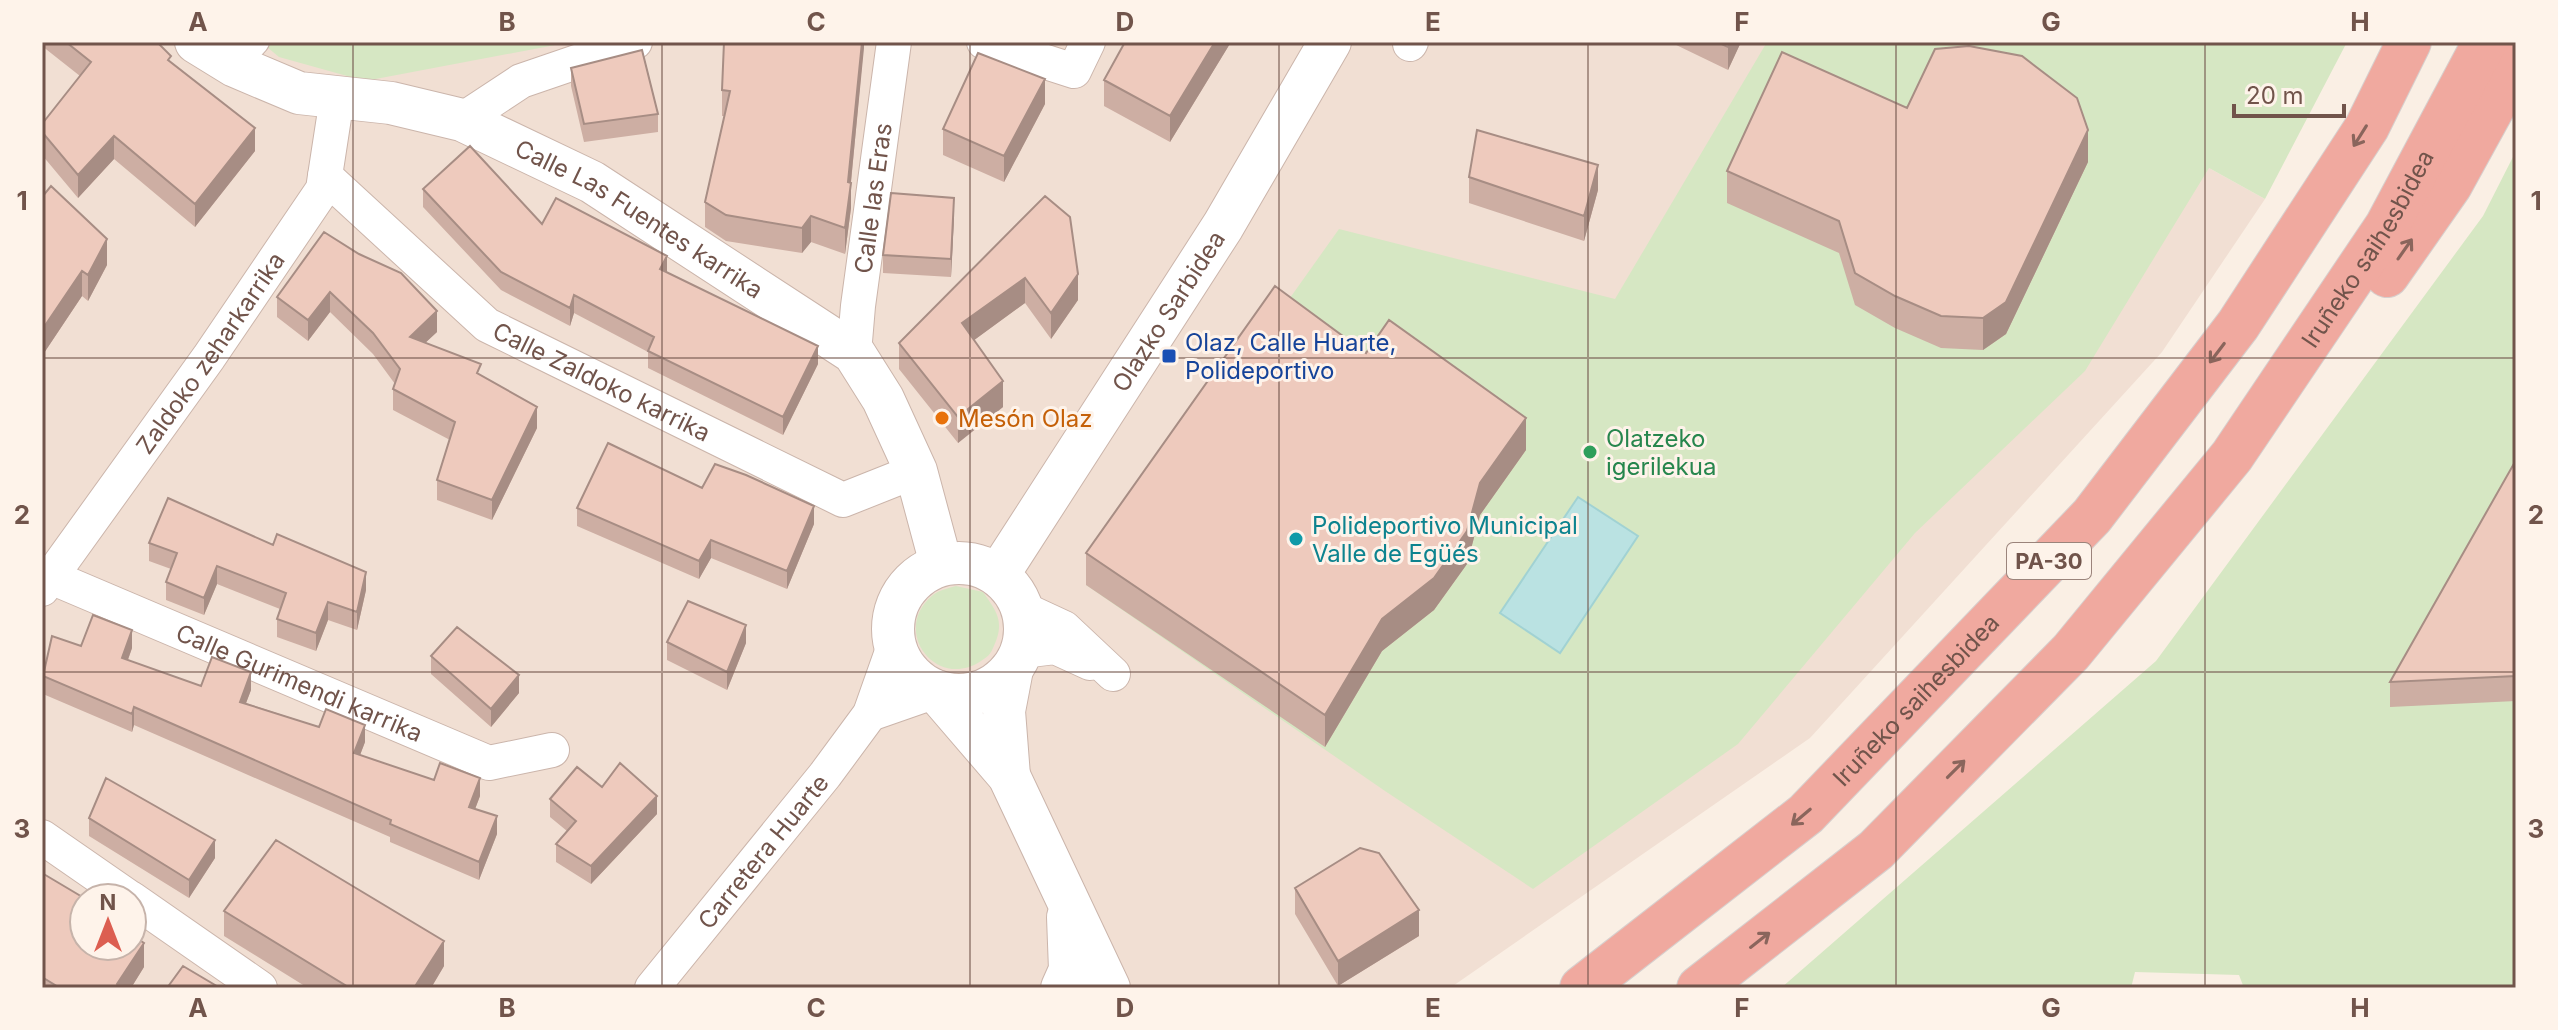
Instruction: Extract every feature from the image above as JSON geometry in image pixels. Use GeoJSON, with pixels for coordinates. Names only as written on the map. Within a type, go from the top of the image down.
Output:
{"type":"FeatureCollection","features":[{"type":"Feature","properties":{"kind":"highway","name":"Iruñeko saihesbidea"},"geometry":{"type":"LineString","coordinates":[[1582,988],[1806,814],[2092,516],[2238,325],[2367,127],[2409,42]]}},
{"type":"Feature","properties":{"kind":"highway","name":"Iruñeko saihesbidea"},"geometry":{"type":"LineString","coordinates":[[1699,988],[1876,850],[2071,652],[2232,456],[2387,226],[2485,42]]}},
{"type":"Feature","properties":{"kind":"highway"},"geometry":{"type":"LineString","coordinates":[[2071,652],[2249,474],[2450,185],[2516,65]]}},
{"type":"Feature","properties":{"kind":"street","name":"Calle Las Fuentes karrika"},"geometry":{"type":"LineString","coordinates":[[196,42],[246,54],[299,93],[391,103],[462,120],[592,182],[854,353],[883,399],[916,471],[941,564]]}},
{"type":"Feature","properties":{"kind":"street"},"geometry":{"type":"LineString","coordinates":[[462,120],[521,81],[635,42]]}},
{"type":"Feature","properties":{"kind":"street","name":"Calle las Eras"},"geometry":{"type":"LineString","coordinates":[[854,353],[894,42]]}},
{"type":"Feature","properties":{"kind":"street"},"geometry":{"type":"LineString","coordinates":[[984,42],[1074,71],[1088,42]]}},
{"type":"Feature","properties":{"kind":"street","name":"Olazko Sarbidea"},"geometry":{"type":"LineString","coordinates":[[998,575],[1223,226],[1330,42]]}},
{"type":"Feature","properties":{"kind":"street","name":"Zaldoko zeharkarrika"},"geometry":{"type":"LineString","coordinates":[[46,583],[218,344],[323,189],[337,98]]}},
{"type":"Feature","properties":{"kind":"street","name":"Calle Zaldoko karrika"},"geometry":{"type":"LineString","coordinates":[[325,176],[487,325],[641,402],[843,500],[916,471]]}},
{"type":"Feature","properties":{"kind":"street"},"geometry":{"type":"LineString","coordinates":[[1009,776],[1004,711],[1017,660],[1026,629],[1023,609],[1013,590],[998,575],[979,565],[960,562],[941,564],[922,573],[907,587],[896,605],[892,626],[894,646],[903,665],[917,681],[936,691],[956,695],[977,693],[997,683],[1017,660],[1055,647],[1113,674],[1064,628],[1023,609]]}},
{"type":"Feature","properties":{"kind":"street","name":"Calle Gurimendi karrika"},"geometry":{"type":"LineString","coordinates":[[46,583],[489,763],[552,750]]}},
{"type":"Feature","properties":{"kind":"street","name":"Carretera Huarte"},"geometry":{"type":"LineString","coordinates":[[652,988],[825,775],[870,714],[894,646]]}},
{"type":"Feature","properties":{"kind":"street"},"geometry":{"type":"LineString","coordinates":[[870,714],[936,691]]}},
{"type":"Feature","properties":{"kind":"street"},"geometry":{"type":"LineString","coordinates":[[936,691],[1009,776],[1109,988]]}},
{"type":"Feature","properties":{"kind":"street"},"geometry":{"type":"LineString","coordinates":[[42,837],[107,882]]}},
{"type":"Feature","properties":{"kind":"street"},"geometry":{"type":"LineString","coordinates":[[1062,988],[1070,970],[1068,900]]}},
{"type":"Feature","properties":{"kind":"street"},"geometry":{"type":"LineString","coordinates":[[148,911],[260,988]]}},
{"type":"Feature","properties":{"kind":"shaded area"},"geometry":{"type":"Polygon","coordinates":[[[42,42],[1948,42],[2209,168],[2265,199],[2162,352],[1810,738],[1450,988],[42,988],[42,42]]]}},
{"type":"Feature","properties":{"kind":"green space"},"geometry":{"type":"Polygon","coordinates":[[[261,42],[571,42],[365,81],[279,57],[261,42]]]}},
{"type":"Feature","properties":{"kind":"green space","name":"Olatzeko igerilekua"},"geometry":{"type":"Polygon","coordinates":[[[1767,42],[2347,42],[2265,199],[2209,168],[2085,371],[1915,533],[1738,744],[1533,889],[1086,585],[1339,229],[1615,299],[1767,42]]]}},
{"type":"Feature","properties":{"kind":"green space"},"geometry":{"type":"Polygon","coordinates":[[[2516,151],[2516,988],[2244,988],[2239,975],[2135,972],[2131,988],[1781,988],[2156,661],[2483,216],[2516,151]]]}},
{"type":"Feature","properties":{"kind":"green space"},"geometry":{"type":"Polygon","coordinates":[[[956,586],[983,592],[996,612],[999,632],[989,654],[981,661],[964,668],[948,668],[935,663],[924,652],[917,639],[916,624],[921,609],[935,593],[956,586]]]}},
{"type":"Feature","properties":{"kind":"water"},"geometry":{"type":"Polygon","coordinates":[[[1578,497],[1638,536],[1560,653],[1500,613],[1578,497]]]}},
{"type":"Feature","properties":{"kind":"building"},"geometry":{"type":"Polygon","coordinates":[[[66,42],[157,42],[171,56],[168,60],[255,128],[195,204],[114,136],[78,175],[42,132],[42,124],[91,62],[66,42]]]}},
{"type":"Feature","properties":{"kind":"building"},"geometry":{"type":"Polygon","coordinates":[[[724,42],[862,42],[845,228],[811,216],[802,228],[726,215],[705,202],[730,91],[722,90],[724,42]]]}},
{"type":"Feature","properties":{"kind":"building"},"geometry":{"type":"Polygon","coordinates":[[[1125,42],[1215,42],[1170,116],[1104,80],[1125,42]]]}},
{"type":"Feature","properties":{"kind":"building"},"geometry":{"type":"Polygon","coordinates":[[[1969,46],[2022,56],[2077,98],[2088,130],[2006,302],[1983,318],[1941,316],[1895,296],[1855,273],[1839,221],[1727,171],[1782,52],[1907,108],[1935,49],[1969,46]]]}},
{"type":"Feature","properties":{"kind":"building"},"geometry":{"type":"Polygon","coordinates":[[[642,50],[658,114],[584,124],[571,68],[642,50]]]}},
{"type":"Feature","properties":{"kind":"building"},"geometry":{"type":"Polygon","coordinates":[[[978,53],[1045,79],[1004,156],[943,129],[978,53]]]}},
{"type":"Feature","properties":{"kind":"building"},"geometry":{"type":"Polygon","coordinates":[[[1477,130],[1598,165],[1584,216],[1469,177],[1477,130]]]}},
{"type":"Feature","properties":{"kind":"building"},"geometry":{"type":"Polygon","coordinates":[[[470,146],[542,224],[556,198],[667,256],[660,269],[818,346],[783,417],[648,351],[654,337],[574,295],[570,308],[501,272],[423,189],[470,146]]]}},
{"type":"Feature","properties":{"kind":"building"},"geometry":{"type":"Polygon","coordinates":[[[51,186],[107,239],[88,275],[82,271],[42,330],[42,197],[51,186]]]}},
{"type":"Feature","properties":{"kind":"building"},"geometry":{"type":"Polygon","coordinates":[[[891,193],[954,198],[951,259],[883,255],[891,193]]]}},
{"type":"Feature","properties":{"kind":"building"},"geometry":{"type":"Polygon","coordinates":[[[1045,196],[1070,217],[1078,274],[1051,313],[1025,278],[962,323],[1003,381],[958,417],[899,343],[1045,196]]]}},
{"type":"Feature","properties":{"kind":"building"},"geometry":{"type":"Polygon","coordinates":[[[324,232],[359,254],[401,273],[437,311],[410,337],[481,364],[477,373],[537,407],[492,500],[437,480],[455,422],[393,389],[400,369],[373,333],[330,292],[308,320],[277,297],[324,232]]]}},
{"type":"Feature","properties":{"kind":"building","name":"Polideportivo Municipal Valle de Egüés"},"geometry":{"type":"Polygon","coordinates":[[[1275,286],[1366,353],[1389,320],[1526,418],[1480,483],[1467,531],[1434,578],[1382,619],[1325,715],[1086,553],[1275,286]]]}},
{"type":"Feature","properties":{"kind":"building"},"geometry":{"type":"Polygon","coordinates":[[[608,443],[702,488],[715,464],[814,506],[787,571],[711,540],[699,561],[577,508],[608,443]]]}},
{"type":"Feature","properties":{"kind":"building"},"geometry":{"type":"Polygon","coordinates":[[[2516,460],[2516,676],[2390,682],[2516,460]]]}},
{"type":"Feature","properties":{"kind":"building"},"geometry":{"type":"Polygon","coordinates":[[[168,498],[273,545],[277,534],[366,572],[357,612],[328,602],[316,633],[277,619],[286,593],[217,566],[204,598],[166,582],[177,553],[149,543],[168,498]]]}},
{"type":"Feature","properties":{"kind":"building"},"geometry":{"type":"Polygon","coordinates":[[[688,601],[746,625],[727,672],[667,642],[688,601]]]}},
{"type":"Feature","properties":{"kind":"building"},"geometry":{"type":"Polygon","coordinates":[[[93,615],[132,630],[122,658],[201,686],[212,657],[251,672],[240,702],[319,727],[326,709],[365,725],[354,753],[434,780],[440,763],[480,778],[469,807],[497,816],[479,862],[134,707],[132,714],[43,676],[52,636],[81,646],[93,615]]]}},
{"type":"Feature","properties":{"kind":"building"},"geometry":{"type":"Polygon","coordinates":[[[457,627],[519,675],[491,709],[431,656],[457,627]]]}},
{"type":"Feature","properties":{"kind":"building"},"geometry":{"type":"Polygon","coordinates":[[[620,763],[657,796],[591,866],[556,844],[576,821],[550,799],[577,767],[602,787],[620,763]]]}},
{"type":"Feature","properties":{"kind":"building"},"geometry":{"type":"Polygon","coordinates":[[[106,778],[215,840],[189,880],[89,818],[106,778]]]}},
{"type":"Feature","properties":{"kind":"building"},"geometry":{"type":"Polygon","coordinates":[[[276,840],[444,941],[414,988],[350,988],[224,911],[276,840]]]}},
{"type":"Feature","properties":{"kind":"building"},"geometry":{"type":"Polygon","coordinates":[[[1360,848],[1379,853],[1419,910],[1338,961],[1295,888],[1360,848]]]}},
{"type":"Feature","properties":{"kind":"building"},"geometry":{"type":"Polygon","coordinates":[[[42,873],[68,888],[68,962],[131,962],[117,984],[123,988],[60,988],[42,977],[42,873]]]}},
{"type":"Feature","properties":{"kind":"building"},"geometry":{"type":"Polygon","coordinates":[[[183,966],[220,988],[167,988],[183,966]]]}},
{"type":"Feature","properties":{"kind":"place","name":"Olaz, Calle Huarte, Polideportivo"},"geometry":{"type":"Point","coordinates":[1169,356]}},
{"type":"Feature","properties":{"kind":"place","name":"Mesón Olaz"},"geometry":{"type":"Point","coordinates":[942,418]}},
{"type":"Feature","properties":{"kind":"place","name":"Olatzeko igerilekua"},"geometry":{"type":"Point","coordinates":[1590,452]}},
{"type":"Feature","properties":{"kind":"place","name":"Polideportivo Municipal Valle de Egüés"},"geometry":{"type":"Point","coordinates":[1296,539]}}]}
